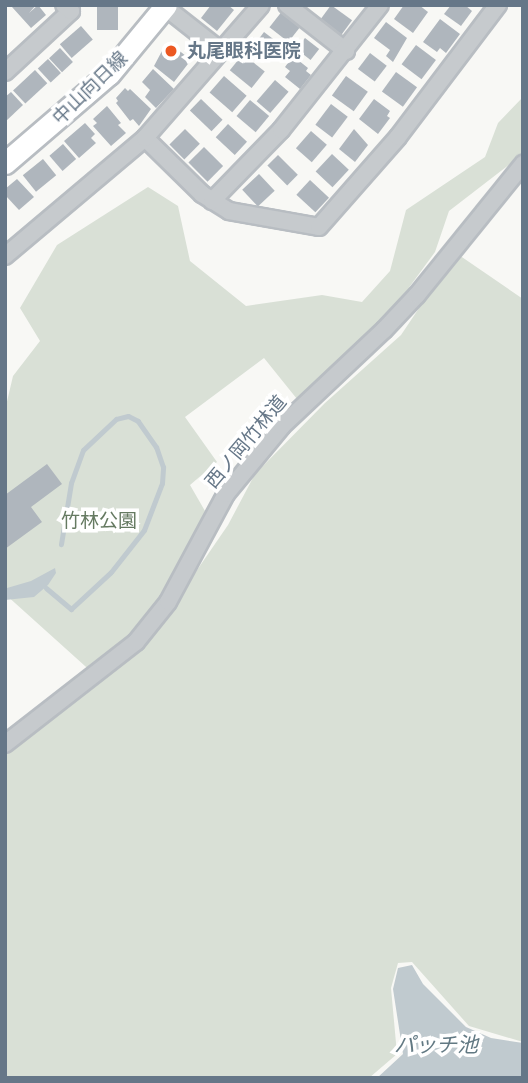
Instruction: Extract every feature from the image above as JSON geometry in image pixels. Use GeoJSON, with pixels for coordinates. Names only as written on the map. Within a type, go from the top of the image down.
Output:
{"type":"FeatureCollection","features":[{"type":"Feature","properties":{"kind":"main road","name":"中山向日線"},"geometry":{"type":"LineString","coordinates":[[5,163],[109,74],[166,6]]}},
{"type":"Feature","properties":{"kind":"street"},"geometry":{"type":"LineString","coordinates":[[5,72],[71,12],[64,5]]}},
{"type":"Feature","properties":{"kind":"street"},"geometry":{"type":"LineString","coordinates":[[5,256],[145,138],[261,5]]}},
{"type":"Feature","properties":{"kind":"street"},"geometry":{"type":"LineString","coordinates":[[287,5],[346,51]]}},
{"type":"Feature","properties":{"kind":"street"},"geometry":{"type":"LineString","coordinates":[[212,201],[281,130],[380,5]]}},
{"type":"Feature","properties":{"kind":"street"},"geometry":{"type":"LineString","coordinates":[[145,138],[202,194],[229,211],[319,227],[398,137],[485,13],[498,5]]}},
{"type":"Feature","properties":{"kind":"street"},"geometry":{"type":"LineString","coordinates":[[166,6],[221,51]]}},
{"type":"Feature","properties":{"kind":"street","name":"西ノ岡竹林道"},"geometry":{"type":"LineString","coordinates":[[5,744],[136,642],[167,602],[226,494],[282,426],[384,330],[417,295],[523,164]]}},
{"type":"Feature","properties":{"kind":"green space","name":"竹林公園"},"geometry":{"type":"Polygon","coordinates":[[[523,97],[523,154],[449,211],[435,252],[380,327],[333,379],[297,399],[264,358],[185,417],[217,462],[190,485],[205,511],[168,602],[173,605],[228,525],[255,474],[325,403],[401,335],[456,253],[523,299],[523,1042],[469,1026],[412,962],[398,963],[391,988],[397,1054],[369,1078],[5,1078],[5,752],[104,676],[95,675],[5,594],[5,410],[13,376],[40,341],[20,308],[57,245],[148,187],[178,206],[190,261],[246,306],[322,295],[362,302],[390,271],[406,210],[485,157],[498,123],[523,97]]]}},
{"type":"Feature","properties":{"kind":"water"},"geometry":{"type":"Polygon","coordinates":[[[55,568],[56,573],[48,585],[34,597],[5,600],[7,588],[31,581],[55,568]]]}},
{"type":"Feature","properties":{"kind":"water","name":"パッチ池"},"geometry":{"type":"Polygon","coordinates":[[[412,965],[423,984],[466,1027],[491,1038],[523,1043],[523,1078],[377,1078],[403,1054],[393,989],[398,968],[412,965]]]}},
{"type":"Feature","properties":{"kind":"building"},"geometry":{"type":"Polygon","coordinates":[[[36,5],[29,13],[38,5],[46,15],[31,28],[12,7],[36,5]]]}},
{"type":"Feature","properties":{"kind":"building"},"geometry":{"type":"Polygon","coordinates":[[[97,5],[118,5],[118,30],[97,30],[97,5]]]}},
{"type":"Feature","properties":{"kind":"building"},"geometry":{"type":"Polygon","coordinates":[[[211,5],[228,5],[234,10],[217,31],[201,18],[211,5]]]}},
{"type":"Feature","properties":{"kind":"building"},"geometry":{"type":"Polygon","coordinates":[[[331,5],[352,20],[341,35],[320,20],[331,5]]]}},
{"type":"Feature","properties":{"kind":"building"},"geometry":{"type":"Polygon","coordinates":[[[404,5],[419,5],[428,12],[413,33],[394,19],[404,5]]]}},
{"type":"Feature","properties":{"kind":"building"},"geometry":{"type":"Polygon","coordinates":[[[451,5],[465,5],[472,11],[461,26],[444,14],[451,5]]]}},
{"type":"Feature","properties":{"kind":"building"},"geometry":{"type":"Polygon","coordinates":[[[283,10],[302,25],[288,42],[269,27],[283,10]]]}},
{"type":"Feature","properties":{"kind":"building"},"geometry":{"type":"Polygon","coordinates":[[[440,19],[460,34],[446,53],[440,48],[437,52],[423,42],[440,19]]]}},
{"type":"Feature","properties":{"kind":"building"},"geometry":{"type":"Polygon","coordinates":[[[386,22],[407,38],[393,62],[386,56],[390,50],[374,38],[386,22]]]}},
{"type":"Feature","properties":{"kind":"building"},"geometry":{"type":"Polygon","coordinates":[[[81,26],[93,40],[72,58],[60,44],[81,26]]]}},
{"type":"Feature","properties":{"kind":"building"},"geometry":{"type":"Polygon","coordinates":[[[264,32],[281,45],[271,58],[254,46],[264,32]]]}},
{"type":"Feature","properties":{"kind":"building"},"geometry":{"type":"Polygon","coordinates":[[[305,38],[319,49],[311,60],[296,49],[305,38]]]}},
{"type":"Feature","properties":{"kind":"building"},"geometry":{"type":"Polygon","coordinates":[[[172,45],[191,60],[174,82],[154,66],[163,49],[166,51],[172,45]]]}},
{"type":"Feature","properties":{"kind":"building"},"geometry":{"type":"Polygon","coordinates":[[[416,45],[436,60],[422,79],[402,64],[416,45]]]}},
{"type":"Feature","properties":{"kind":"building"},"geometry":{"type":"Polygon","coordinates":[[[60,48],[73,62],[62,72],[49,58],[60,48]]]}},
{"type":"Feature","properties":{"kind":"building"},"geometry":{"type":"Polygon","coordinates":[[[370,53],[387,66],[375,82],[358,69],[370,53]]]}},
{"type":"Feature","properties":{"kind":"building"},"geometry":{"type":"Polygon","coordinates":[[[243,54],[265,72],[252,88],[230,70],[243,54]]]}},
{"type":"Feature","properties":{"kind":"building"},"geometry":{"type":"Polygon","coordinates":[[[293,56],[308,68],[306,71],[311,75],[300,89],[285,77],[290,71],[285,67],[293,56]]]}},
{"type":"Feature","properties":{"kind":"building"},"geometry":{"type":"Polygon","coordinates":[[[48,59],[61,73],[51,82],[38,69],[48,59]]]}},
{"type":"Feature","properties":{"kind":"building"},"geometry":{"type":"Polygon","coordinates":[[[153,69],[174,89],[156,108],[145,97],[150,90],[142,82],[153,69]]]}},
{"type":"Feature","properties":{"kind":"building"},"geometry":{"type":"Polygon","coordinates":[[[35,70],[47,83],[25,104],[13,90],[35,70]]]}},
{"type":"Feature","properties":{"kind":"building"},"geometry":{"type":"Polygon","coordinates":[[[396,72],[417,87],[403,107],[382,91],[396,72]]]}},
{"type":"Feature","properties":{"kind":"building"},"geometry":{"type":"Polygon","coordinates":[[[224,76],[247,96],[232,112],[210,93],[224,76]]]}},
{"type":"Feature","properties":{"kind":"building"},"geometry":{"type":"Polygon","coordinates":[[[346,76],[368,92],[354,111],[332,95],[346,76]]]}},
{"type":"Feature","properties":{"kind":"building"},"geometry":{"type":"Polygon","coordinates":[[[275,80],[289,92],[270,113],[257,101],[275,80]]]}},
{"type":"Feature","properties":{"kind":"building"},"geometry":{"type":"Polygon","coordinates":[[[125,88],[128,91],[130,89],[151,109],[139,126],[133,119],[130,121],[116,103],[116,98],[125,88]]]}},
{"type":"Feature","properties":{"kind":"building"},"geometry":{"type":"Polygon","coordinates":[[[11,92],[23,105],[5,122],[5,97],[11,92]]]}},
{"type":"Feature","properties":{"kind":"building"},"geometry":{"type":"Polygon","coordinates":[[[201,99],[223,120],[211,131],[190,111],[201,99]]]}},
{"type":"Feature","properties":{"kind":"building"},"geometry":{"type":"Polygon","coordinates":[[[374,99],[390,111],[387,116],[390,118],[378,134],[359,119],[374,99]]]}},
{"type":"Feature","properties":{"kind":"building"},"geometry":{"type":"Polygon","coordinates":[[[250,100],[269,116],[256,132],[237,116],[250,100]]]}},
{"type":"Feature","properties":{"kind":"building"},"geometry":{"type":"Polygon","coordinates":[[[331,104],[348,117],[332,137],[315,125],[331,104]]]}},
{"type":"Feature","properties":{"kind":"building"},"geometry":{"type":"Polygon","coordinates":[[[107,106],[126,133],[111,146],[93,126],[97,123],[93,119],[107,106]]]}},
{"type":"Feature","properties":{"kind":"building"},"geometry":{"type":"Polygon","coordinates":[[[85,123],[95,134],[91,138],[96,143],[79,158],[64,141],[85,123]]]}},
{"type":"Feature","properties":{"kind":"building"},"geometry":{"type":"Polygon","coordinates":[[[228,124],[247,142],[235,155],[216,137],[228,124]]]}},
{"type":"Feature","properties":{"kind":"building"},"geometry":{"type":"Polygon","coordinates":[[[185,129],[200,144],[184,159],[169,145],[185,129]]]}},
{"type":"Feature","properties":{"kind":"building"},"geometry":{"type":"Polygon","coordinates":[[[354,129],[368,145],[355,162],[339,149],[354,129]]]}},
{"type":"Feature","properties":{"kind":"building"},"geometry":{"type":"Polygon","coordinates":[[[311,131],[327,145],[312,162],[296,148],[311,131]]]}},
{"type":"Feature","properties":{"kind":"building"},"geometry":{"type":"Polygon","coordinates":[[[63,144],[76,159],[63,171],[49,156],[63,144]]]}},
{"type":"Feature","properties":{"kind":"building"},"geometry":{"type":"Polygon","coordinates":[[[204,147],[223,166],[208,182],[188,163],[204,147]]]}},
{"type":"Feature","properties":{"kind":"building"},"geometry":{"type":"Polygon","coordinates":[[[332,154],[349,170],[332,187],[316,172],[332,154]]]}},
{"type":"Feature","properties":{"kind":"building"},"geometry":{"type":"Polygon","coordinates":[[[278,155],[298,175],[287,185],[267,166],[278,155]]]}},
{"type":"Feature","properties":{"kind":"building"},"geometry":{"type":"Polygon","coordinates":[[[43,159],[56,175],[36,192],[23,175],[43,159]]]}},
{"type":"Feature","properties":{"kind":"building"},"geometry":{"type":"Polygon","coordinates":[[[259,174],[275,191],[258,207],[242,190],[259,174]]]}},
{"type":"Feature","properties":{"kind":"building"},"geometry":{"type":"Polygon","coordinates":[[[17,179],[34,197],[19,210],[5,195],[5,189],[17,179]]]}},
{"type":"Feature","properties":{"kind":"building"},"geometry":{"type":"Polygon","coordinates":[[[310,180],[329,198],[315,212],[296,195],[310,180]]]}},
{"type":"Feature","properties":{"kind":"building"},"geometry":{"type":"Polygon","coordinates":[[[47,464],[62,484],[31,507],[42,522],[5,549],[5,495],[47,464]]]}},
{"type":"Feature","properties":{"kind":"waterway"},"geometry":{"type":"LineString","coordinates":[[46,588],[71,609],[111,572],[144,530],[162,483],[163,467],[156,447],[138,421],[128,416],[116,419],[83,450],[71,483],[61,544]]}},
{"type":"Feature","properties":{"kind":"place","name":"丸尾眼科医院"},"geometry":{"type":"Point","coordinates":[171,51]}}]}
